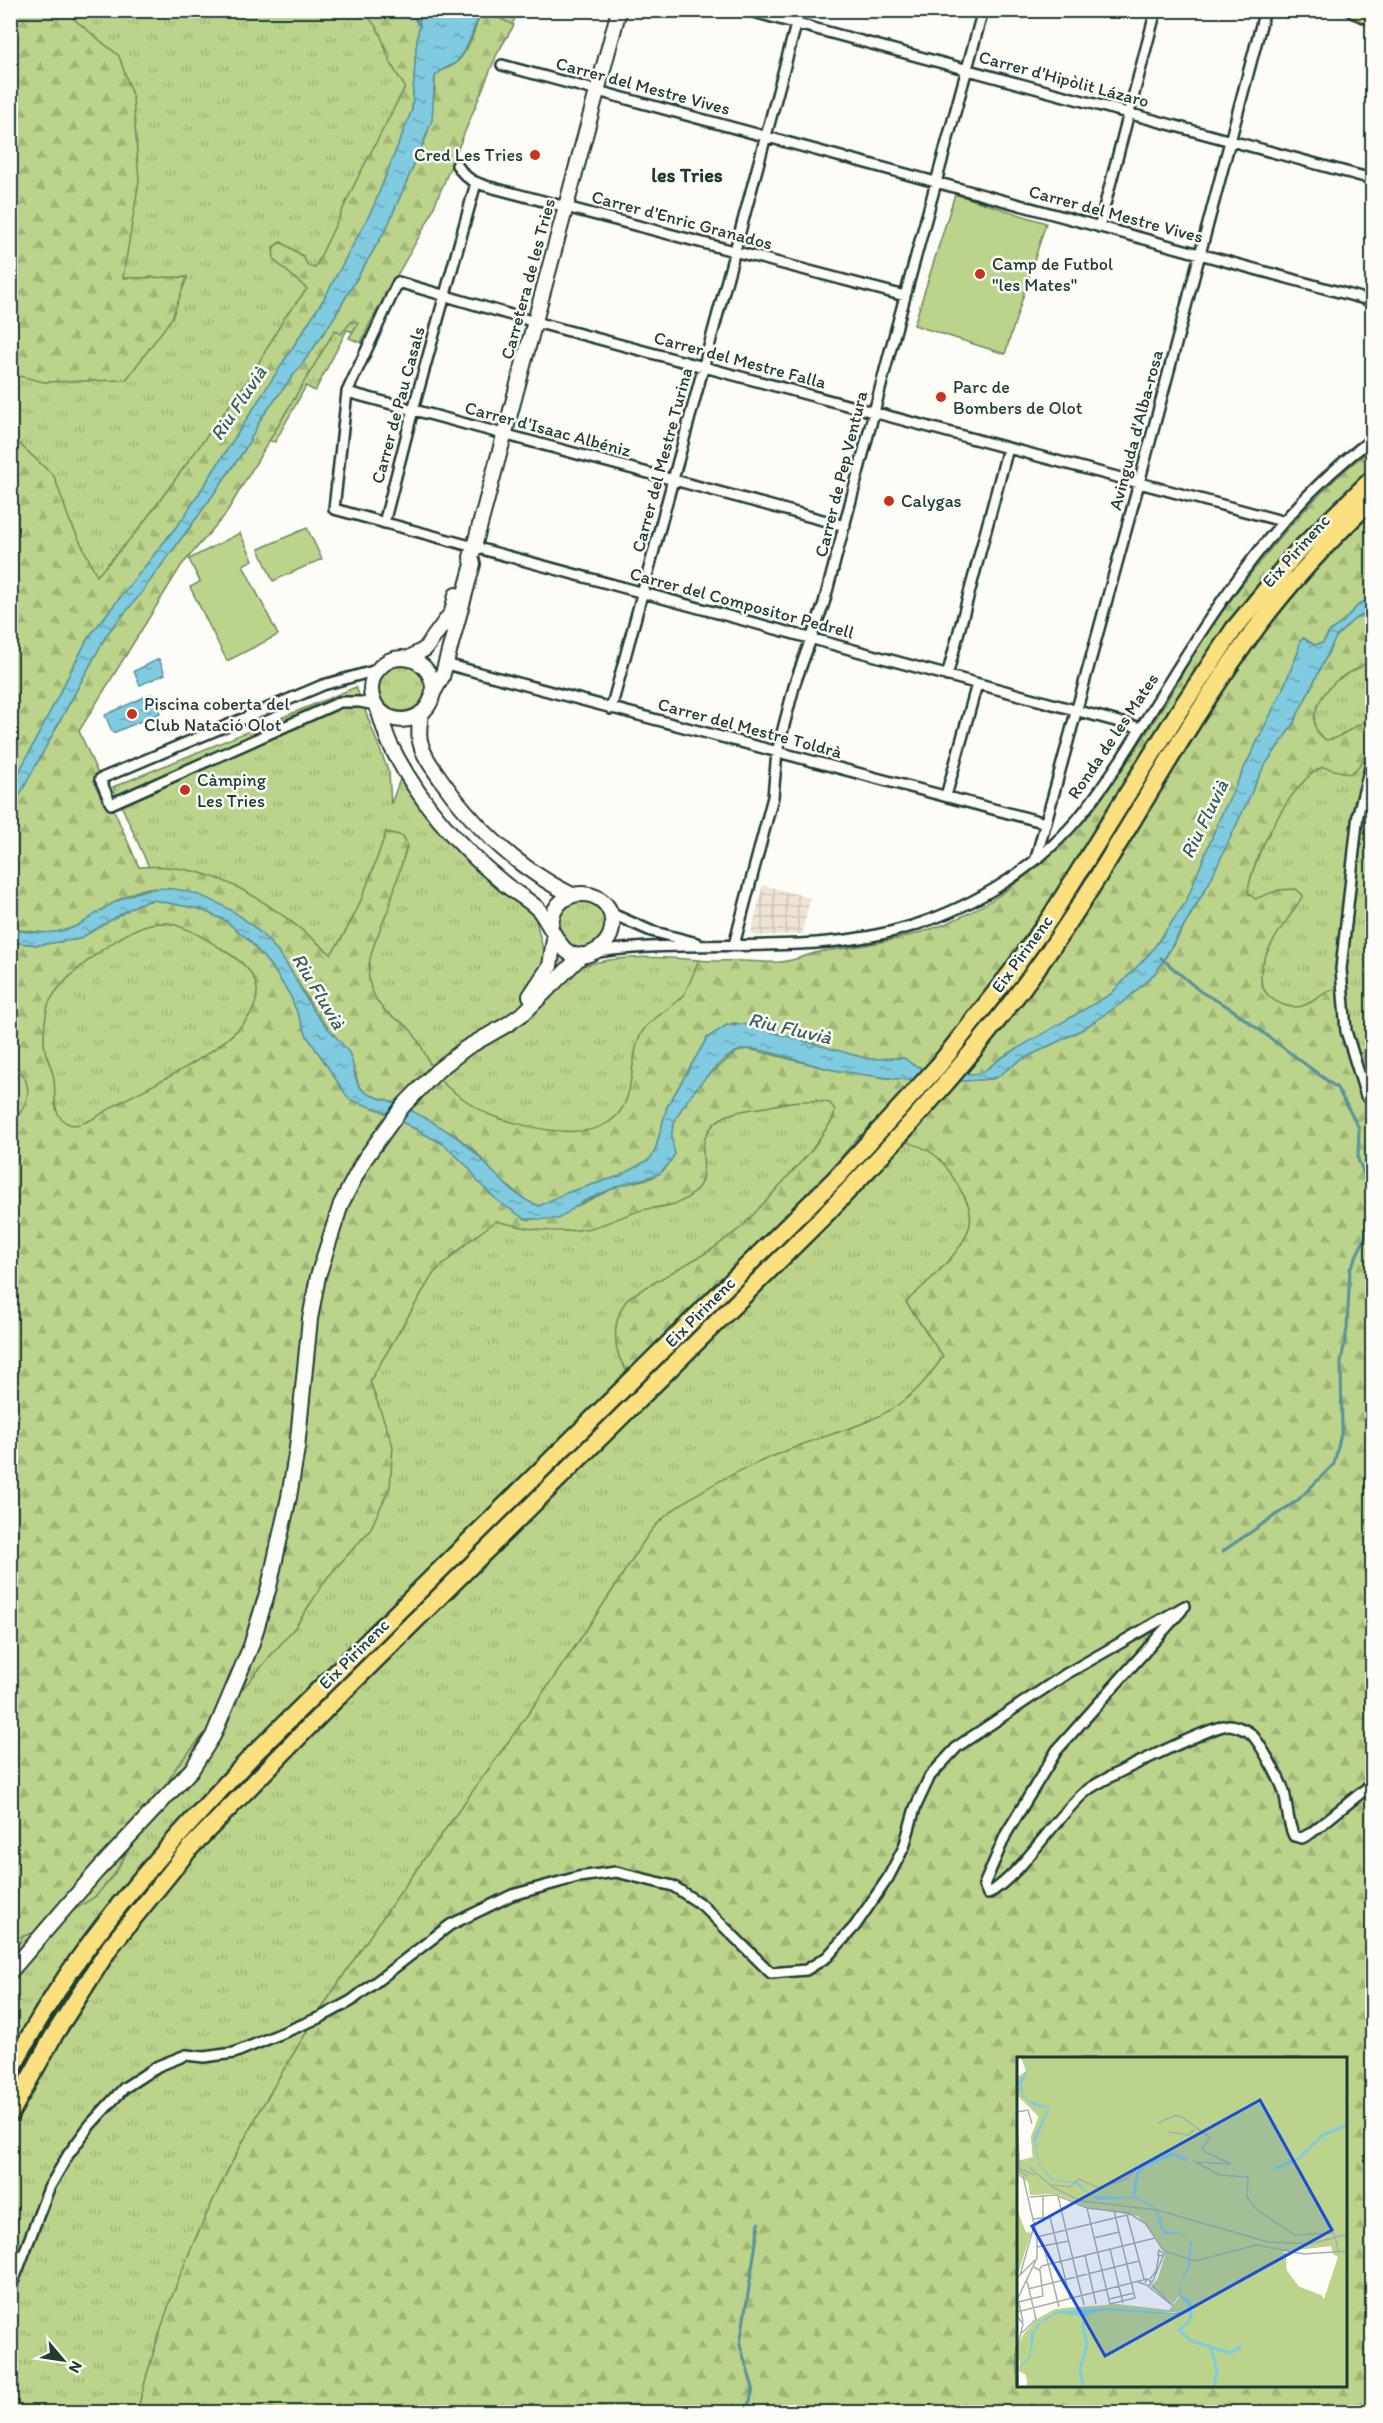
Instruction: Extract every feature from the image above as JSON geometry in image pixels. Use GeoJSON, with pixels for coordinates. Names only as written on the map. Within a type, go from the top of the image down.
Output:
{"type":"FeatureCollection","features":[{"type":"Feature","properties":{"kind":"highway","name":"Eix Pirinenc"},"geometry":{"type":"LineString","coordinates":[[10,2073],[44,2013],[77,1962],[152,1864],[199,1813],[255,1753],[836,1178],[939,1065],[1056,908],[1179,711],[1234,629],[1296,553],[1372,479]]}},
{"type":"Feature","properties":{"kind":"highway","name":"Eix Pirinenc"},"geometry":{"type":"LineString","coordinates":[[10,2114],[54,2035],[110,1947],[191,1847],[331,1704],[735,1305],[898,1139],[950,1080],[1002,1015],[1067,925],[1194,720],[1246,642],[1279,599],[1329,542],[1372,500]]}},
{"type":"Feature","properties":{"kind":"main road"},"geometry":{"type":"LineString","coordinates":[[1354,10],[1372,17]]}},
{"type":"Feature","properties":{"kind":"street","name":"Carretera de les Tries"},"geometry":{"type":"LineString","coordinates":[[433,693],[438,687],[446,664],[504,434],[619,10]]}},
{"type":"Feature","properties":{"kind":"street","name":"Carrer d'Hipòlit Lázaro"},"geometry":{"type":"LineString","coordinates":[[746,10],[1372,179]]}},
{"type":"Feature","properties":{"kind":"street","name":"Carrer del Mestre Turina"},"geometry":{"type":"LineString","coordinates":[[611,709],[800,10]]}},
{"type":"Feature","properties":{"kind":"street","name":"Carrer de Pep Ventura"},"geometry":{"type":"LineString","coordinates":[[734,945],[772,797],[777,752],[795,683],[824,603],[983,10]]}},
{"type":"Feature","properties":{"kind":"street"},"geometry":{"type":"LineString","coordinates":[[1099,227],[1156,10]]}},
{"type":"Feature","properties":{"kind":"street","name":"Avinguda d'Alba-rosa"},"geometry":{"type":"LineString","coordinates":[[1036,858],[1265,10]]}},
{"type":"Feature","properties":{"kind":"street","name":"Carrer del Mestre Vives"},"geometry":{"type":"LineString","coordinates":[[502,65],[1372,301]]}},
{"type":"Feature","properties":{"kind":"street","name":"Carrer d'Enric Granados"},"geometry":{"type":"LineString","coordinates":[[457,165],[463,175],[476,183],[905,296]]}},
{"type":"Feature","properties":{"kind":"street","name":"Carrer de Pau Casals"},"geometry":{"type":"LineString","coordinates":[[384,523],[476,183]]}},
{"type":"Feature","properties":{"kind":"street","name":"Carrer del Mestre Falla"},"geometry":{"type":"LineString","coordinates":[[347,392],[399,282],[535,322],[1282,521]]}},
{"type":"Feature","properties":{"kind":"street","name":"Carrer d'Isaac Albéniz"},"geometry":{"type":"LineString","coordinates":[[347,392],[845,526]]}},
{"type":"Feature","properties":{"kind":"street","name":"Carrer del Compositor Pedrell"},"geometry":{"type":"LineString","coordinates":[[347,392],[334,509],[473,552],[643,593],[1141,728]]}},
{"type":"Feature","properties":{"kind":"street","name":"Ronda de les Mates"},"geometry":{"type":"LineString","coordinates":[[588,953],[699,944],[829,943],[910,927],[986,895],[1052,846],[1084,812],[1141,728],[1221,601],[1282,521],[1372,439]]}},
{"type":"Feature","properties":{"kind":"street"},"geometry":{"type":"LineString","coordinates":[[947,676],[1008,448]]}},
{"type":"Feature","properties":{"kind":"street","name":"Carretera de les Tries"},"geometry":{"type":"LineString","coordinates":[[409,658],[425,649],[452,612],[465,561],[473,552]]}},
{"type":"Feature","properties":{"kind":"street"},"geometry":{"type":"LineString","coordinates":[[377,670],[323,685],[100,779],[111,804],[340,702],[360,702],[377,707],[391,718],[399,720],[415,717],[422,713],[429,704],[433,693],[430,674],[421,664],[409,658],[388,661],[373,676],[371,691],[377,707],[389,743],[425,802],[466,850],[501,881],[536,906],[551,924]]}},
{"type":"Feature","properties":{"kind":"street","name":"Carrer del Mestre Toldrà"},"geometry":{"type":"LineString","coordinates":[[446,664],[1046,823]]}},
{"type":"Feature","properties":{"kind":"street"},"geometry":{"type":"LineString","coordinates":[[946,796],[977,684]]}},
{"type":"Feature","properties":{"kind":"street"},"geometry":{"type":"LineString","coordinates":[[422,713],[419,738],[421,745],[430,765],[455,800],[489,837],[519,862],[548,883],[572,895]]}},
{"type":"Feature","properties":{"kind":"street"},"geometry":{"type":"LineString","coordinates":[[1366,1096],[1346,1031],[1341,969],[1358,814],[1372,760]]}},
{"type":"Feature","properties":{"kind":"street"},"geometry":{"type":"LineString","coordinates":[[10,1972],[97,1871],[192,1769],[213,1736],[251,1646],[269,1587],[289,1497],[297,1448],[310,1319],[327,1245],[341,1204],[364,1160],[393,1119],[418,1090],[456,1056],[492,1031],[525,1001],[541,982],[550,966],[554,939],[551,924],[554,909],[565,898],[580,893],[595,896],[607,906],[612,928],[610,936],[601,948],[588,953],[525,1012],[508,1024],[492,1031]]}},
{"type":"Feature","properties":{"kind":"street","name":"Ronda de les Mates"},"geometry":{"type":"LineString","coordinates":[[610,913],[651,931],[699,944]]}},
{"type":"Feature","properties":{"kind":"street"},"geometry":{"type":"LineString","coordinates":[[554,939],[566,951],[588,953]]}},
{"type":"Feature","properties":{"kind":"street"},"geometry":{"type":"LineString","coordinates":[[10,2290],[49,2188],[68,2155],[90,2125],[124,2088],[158,2066],[186,2055],[204,2057],[234,2053],[321,2018],[351,2001],[450,1926],[512,1895],[578,1877],[616,1872],[673,1886],[702,1905],[771,1973],[806,1970],[827,1958],[855,1926],[888,1878],[904,1847],[915,1808],[930,1776],[958,1746],[1066,1674],[1177,1608],[1185,1606],[1057,1750],[1006,1834],[984,1885],[988,1894],[1010,1877],[1062,1813],[1088,1790],[1206,1732],[1230,1725],[1251,1734],[1274,1769],[1284,1792],[1288,1825],[1294,1836],[1302,1838],[1311,1833],[1372,1784]]}},
{"type":"Feature","properties":{"kind":"shaded area"},"geometry":{"type":"Polygon","coordinates":[[[763,885],[810,898],[802,934],[755,936],[751,933],[763,885]]]}},
{"type":"Feature","properties":{"kind":"green space"},"geometry":{"type":"Polygon","coordinates":[[[11,10],[62,11],[69,15],[119,56],[133,98],[139,181],[123,278],[187,277],[172,318],[126,380],[44,382],[11,374],[11,10]]]}},
{"type":"Feature","properties":{"kind":"green space"},"geometry":{"type":"Polygon","coordinates":[[[11,11],[519,11],[416,202],[357,333],[347,330],[315,391],[306,386],[275,442],[244,435],[11,788],[11,11]]]}},
{"type":"Feature","properties":{"kind":"green space"},"geometry":{"type":"Polygon","coordinates":[[[361,11],[421,11],[412,110],[373,208],[325,297],[184,517],[88,638],[11,788],[11,436],[54,476],[69,519],[97,576],[138,530],[251,376],[285,317],[307,289],[274,260],[273,247],[281,242],[303,256],[308,266],[315,268],[358,177],[405,87],[392,64],[377,28],[361,11]]]}},
{"type":"Feature","properties":{"kind":"green space"},"geometry":{"type":"Polygon","coordinates":[[[481,11],[504,11],[501,19],[514,25],[497,54],[429,219],[361,343],[349,338],[358,323],[352,321],[341,334],[335,330],[225,515],[181,566],[79,731],[139,867],[168,867],[194,871],[219,879],[266,904],[331,954],[356,910],[386,832],[403,836],[407,844],[388,910],[372,953],[369,971],[370,985],[382,1007],[413,1033],[441,1081],[490,1115],[518,1124],[567,1131],[597,1128],[609,1122],[618,1114],[628,1095],[639,1038],[654,1019],[684,994],[699,960],[781,962],[819,952],[906,937],[952,921],[987,903],[1020,881],[1049,856],[1101,798],[1125,766],[1199,645],[1281,536],[1326,489],[1372,448],[1372,598],[1359,604],[1342,623],[1331,630],[1323,643],[1314,645],[1304,638],[1282,691],[1219,820],[1186,902],[1151,952],[1111,994],[1003,1057],[983,1072],[975,1074],[938,1073],[913,1065],[904,1058],[868,1059],[735,1023],[727,1025],[707,1038],[667,1107],[655,1151],[650,1159],[620,1176],[566,1193],[539,1206],[527,1201],[498,1178],[475,1151],[456,1136],[395,1103],[367,1094],[359,1086],[349,1053],[315,1012],[293,974],[265,938],[177,890],[148,888],[135,892],[118,900],[80,925],[59,932],[46,933],[11,929],[11,811],[107,634],[138,597],[201,512],[245,449],[262,417],[333,319],[387,227],[427,135],[435,90],[435,76],[461,58],[472,38],[481,11]]]}},
{"type":"Feature","properties":{"kind":"green space","name":"Camp de Futbol \"les Mates\""},"geometry":{"type":"Polygon","coordinates":[[[955,194],[1046,223],[1005,354],[914,325],[955,194]]]}},
{"type":"Feature","properties":{"kind":"green space"},"geometry":{"type":"Polygon","coordinates":[[[1372,460],[1372,1474],[1340,1813],[1372,2412],[11,2412],[11,1956],[25,1933],[11,1802],[11,925],[152,874],[113,787],[356,687],[389,773],[391,804],[400,779],[460,854],[535,916],[543,949],[582,966],[640,957],[699,960],[695,969],[884,966],[1034,885],[1372,460]]]}},
{"type":"Feature","properties":{"kind":"green space"},"geometry":{"type":"Polygon","coordinates":[[[307,528],[322,559],[273,581],[259,549],[307,528]]]}},
{"type":"Feature","properties":{"kind":"green space"},"geometry":{"type":"Polygon","coordinates":[[[240,533],[253,560],[243,565],[278,635],[227,661],[190,587],[200,582],[189,559],[240,533]]]}},
{"type":"Feature","properties":{"kind":"green space"},"geometry":{"type":"Polygon","coordinates":[[[1372,610],[1374,641],[1371,657],[1364,665],[1340,678],[1330,687],[1319,702],[1314,718],[1319,734],[1326,740],[1336,738],[1372,717],[1368,748],[1361,763],[1350,774],[1323,767],[1311,774],[1299,787],[1275,822],[1265,842],[1256,861],[1248,893],[1255,899],[1279,890],[1296,889],[1303,895],[1270,946],[1264,960],[1261,974],[1263,987],[1271,998],[1283,1005],[1297,1007],[1334,989],[1338,997],[1341,1032],[1348,1057],[1372,1050],[1372,2412],[137,2412],[168,2307],[181,2273],[225,2175],[277,2081],[334,1990],[580,1640],[647,1536],[673,1510],[712,1485],[779,1454],[874,1419],[894,1408],[915,1391],[943,1357],[906,1302],[942,1268],[958,1249],[965,1238],[971,1218],[963,1193],[946,1166],[935,1155],[909,1143],[860,1135],[815,1188],[676,1327],[637,1363],[626,1370],[618,1352],[616,1333],[619,1314],[629,1297],[711,1250],[743,1226],[811,1151],[833,1119],[835,1110],[830,1103],[790,1102],[740,1111],[723,1117],[710,1129],[705,1138],[700,1184],[690,1196],[678,1203],[642,1210],[597,1226],[578,1230],[543,1230],[496,1221],[469,1241],[433,1274],[370,1381],[393,1446],[390,1487],[370,1530],[327,1578],[296,1626],[177,1766],[115,1873],[96,1896],[43,1930],[11,1940],[10,1125],[23,1109],[28,1093],[24,1078],[11,1062],[11,942],[38,945],[79,939],[138,904],[153,900],[200,909],[224,920],[249,940],[274,970],[290,995],[307,1036],[349,1099],[382,1111],[445,1145],[498,1201],[529,1220],[573,1208],[618,1186],[651,1178],[663,1171],[668,1165],[672,1128],[679,1112],[699,1083],[737,1052],[746,1049],[833,1070],[887,1078],[936,1082],[993,1079],[1019,1061],[1083,1029],[1126,1000],[1157,971],[1178,937],[1209,883],[1263,768],[1292,726],[1336,637],[1353,620],[1372,610]],[[154,924],[130,932],[87,962],[60,986],[51,998],[47,1009],[44,1035],[45,1050],[53,1076],[57,1111],[63,1121],[75,1125],[90,1120],[173,1074],[228,1039],[247,1018],[257,997],[252,975],[228,953],[176,925],[154,924]]]}},
{"type":"Feature","properties":{"kind":"green space"},"geometry":{"type":"Polygon","coordinates":[[[402,665],[418,672],[425,688],[418,704],[402,711],[386,704],[379,688],[386,672],[402,665]]]}},
{"type":"Feature","properties":{"kind":"green space"},"geometry":{"type":"Polygon","coordinates":[[[581,901],[598,908],[605,925],[598,942],[581,949],[564,942],[557,925],[564,908],[581,901]]]}},
{"type":"Feature","properties":{"kind":"water"},"geometry":{"type":"Polygon","coordinates":[[[421,11],[481,11],[468,44],[457,62],[435,76],[432,120],[387,227],[333,319],[262,417],[245,449],[138,597],[107,634],[11,811],[11,788],[88,638],[184,517],[325,297],[373,208],[412,110],[421,11]]]}},
{"type":"Feature","properties":{"kind":"water"},"geometry":{"type":"Polygon","coordinates":[[[1372,598],[1372,610],[1353,620],[1336,637],[1292,726],[1263,768],[1209,883],[1157,971],[1126,1000],[1083,1029],[1019,1061],[997,1077],[989,1079],[931,1081],[873,1076],[834,1070],[753,1049],[736,1052],[713,1069],[683,1106],[672,1131],[675,1154],[659,1174],[618,1186],[584,1201],[558,1219],[525,1219],[498,1201],[445,1145],[382,1111],[349,1099],[307,1036],[290,995],[274,970],[249,940],[224,920],[200,909],[153,900],[138,904],[79,939],[38,945],[10,942],[10,929],[40,933],[69,929],[124,898],[147,890],[159,888],[185,891],[214,901],[254,927],[276,949],[314,1011],[349,1053],[357,1083],[363,1091],[412,1111],[449,1132],[467,1145],[515,1193],[539,1206],[566,1193],[620,1176],[650,1159],[655,1151],[667,1107],[707,1038],[727,1025],[743,1024],[868,1059],[904,1058],[913,1065],[938,1073],[975,1074],[983,1072],[1003,1057],[1111,994],[1151,952],[1186,902],[1219,820],[1282,691],[1298,653],[1300,641],[1303,638],[1314,645],[1323,643],[1331,630],[1342,623],[1359,604],[1372,598]]]}},
{"type":"Feature","properties":{"kind":"water"},"geometry":{"type":"Polygon","coordinates":[[[159,659],[165,674],[140,685],[134,671],[159,659]]]}},
{"type":"Feature","properties":{"kind":"water","name":"Piscina coberta del Club Natació Olot"},"geometry":{"type":"Polygon","coordinates":[[[151,694],[160,713],[113,733],[105,715],[151,694]]]}},
{"type":"Feature","properties":{"kind":"waterway"},"geometry":{"type":"LineString","coordinates":[[409,10],[420,26]]}},
{"type":"Feature","properties":{"kind":"waterway"},"geometry":{"type":"LineString","coordinates":[[1161,958],[1201,992],[1230,1008],[1337,1088],[1359,1128],[1358,1159],[1372,1195]]}},
{"type":"Feature","properties":{"kind":"waterway"},"geometry":{"type":"LineString","coordinates":[[1223,1551],[1298,1500],[1334,1464],[1342,1429],[1341,1362],[1347,1329],[1350,1269],[1366,1236],[1372,1196]]}},
{"type":"Feature","properties":{"kind":"waterway"},"geometry":{"type":"LineString","coordinates":[[747,2412],[753,2388],[740,2345],[759,2223]]}},
{"type":"Feature","properties":{"kind":"place","name":"Cred Les Tries"},"geometry":{"type":"Point","coordinates":[535,155]}},
{"type":"Feature","properties":{"kind":"place","name":"Camp de Futbol \"les Mates\""},"geometry":{"type":"Point","coordinates":[980,274]}},
{"type":"Feature","properties":{"kind":"place","name":"Parc de Bombers de Olot"},"geometry":{"type":"Point","coordinates":[941,397]}},
{"type":"Feature","properties":{"kind":"place","name":"Calygas"},"geometry":{"type":"Point","coordinates":[889,501]}},
{"type":"Feature","properties":{"kind":"place","name":"Piscina coberta del Club Natació Olot"},"geometry":{"type":"Point","coordinates":[132,714]}},
{"type":"Feature","properties":{"kind":"place","name":"Càmping Les Tries"},"geometry":{"type":"Point","coordinates":[185,790]}},
{"type":"Feature","properties":{"kind":"district","name":"les Tries"},"geometry":{"type":"Point","coordinates":[687,175]}},
{"type":"Feature","properties":{"kind":"water label","name":"Riu Fluvià"},"geometry":{"type":"Point","coordinates":[238,403]}},
{"type":"Feature","properties":{"kind":"water label","name":"Riu Fluvià"},"geometry":{"type":"Point","coordinates":[1204,819]}},
{"type":"Feature","properties":{"kind":"water label","name":"Riu Fluvià"},"geometry":{"type":"Point","coordinates":[319,991]}},
{"type":"Feature","properties":{"kind":"water label","name":"Riu Fluvià"},"geometry":{"type":"Point","coordinates":[790,1028]}}]}
